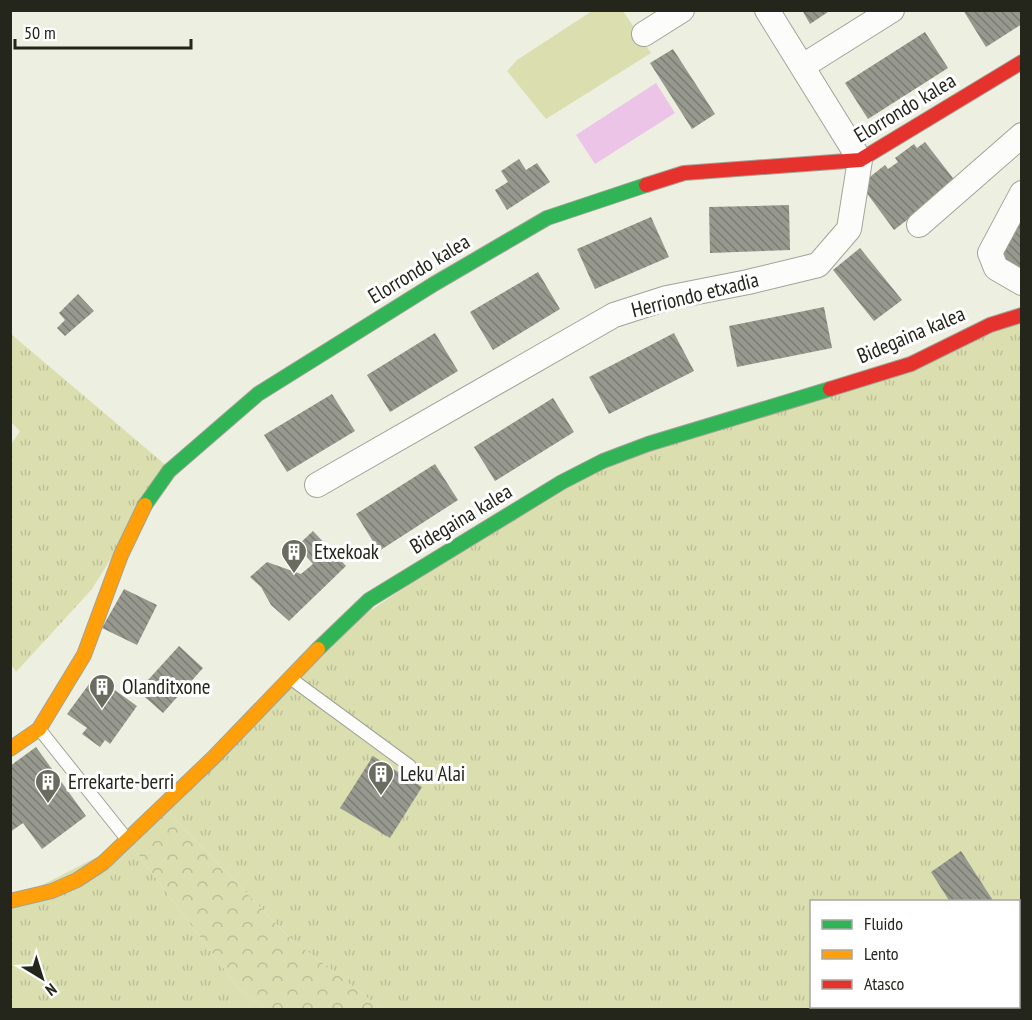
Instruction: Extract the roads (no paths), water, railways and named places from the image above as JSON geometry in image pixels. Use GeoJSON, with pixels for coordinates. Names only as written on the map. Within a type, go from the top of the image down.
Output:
{"type":"FeatureCollection","features":[{"type":"Feature","properties":{"kind":"street"},"geometry":{"type":"LineString","coordinates":[[644,34],[682,10]]}},
{"type":"Feature","properties":{"kind":"street"},"geometry":{"type":"LineString","coordinates":[[767,10],[860,160]]}},
{"type":"Feature","properties":{"kind":"street"},"geometry":{"type":"LineString","coordinates":[[803,66],[892,10]]}},
{"type":"Feature","properties":{"kind":"street","name":"Elorrondo kalea"},"geometry":{"type":"LineString","coordinates":[[10,749],[39,729],[84,655],[121,555],[141,511],[170,471],[258,394],[434,284],[547,218],[684,173],[860,160],[1022,62]]}},
{"type":"Feature","properties":{"kind":"street"},"geometry":{"type":"LineString","coordinates":[[919,225],[1022,135]]}},
{"type":"Feature","properties":{"kind":"street","name":"Herriondo etxadia"},"geometry":{"type":"LineString","coordinates":[[317,485],[614,315],[667,298],[818,265],[849,229],[860,160]]}},
{"type":"Feature","properties":{"kind":"street"},"geometry":{"type":"LineString","coordinates":[[1022,193],[990,253],[996,268],[1022,283]]}},
{"type":"Feature","properties":{"kind":"street","name":"Bidegaina kalea"},"geometry":{"type":"LineString","coordinates":[[10,901],[52,891],[77,880],[103,863],[128,841],[369,600],[562,482],[603,461],[648,444],[910,363],[990,325],[1022,315]]}},
{"type":"Feature","properties":{"kind":"lane"},"geometry":{"type":"LineString","coordinates":[[290,678],[410,766]]}},
{"type":"Feature","properties":{"kind":"lane"},"geometry":{"type":"LineString","coordinates":[[39,729],[128,841]]}},
{"type":"Feature","properties":{"kind":"place","name":"Etxekoak"},"geometry":{"type":"Point","coordinates":[294,575]}},
{"type":"Feature","properties":{"kind":"place","name":"Olanditxone"},"geometry":{"type":"Point","coordinates":[102,710]}},
{"type":"Feature","properties":{"kind":"place","name":"Leku Alai"},"geometry":{"type":"Point","coordinates":[381,797]}},
{"type":"Feature","properties":{"kind":"place","name":"Errekarte-berri"},"geometry":{"type":"Point","coordinates":[48,805]}}]}
